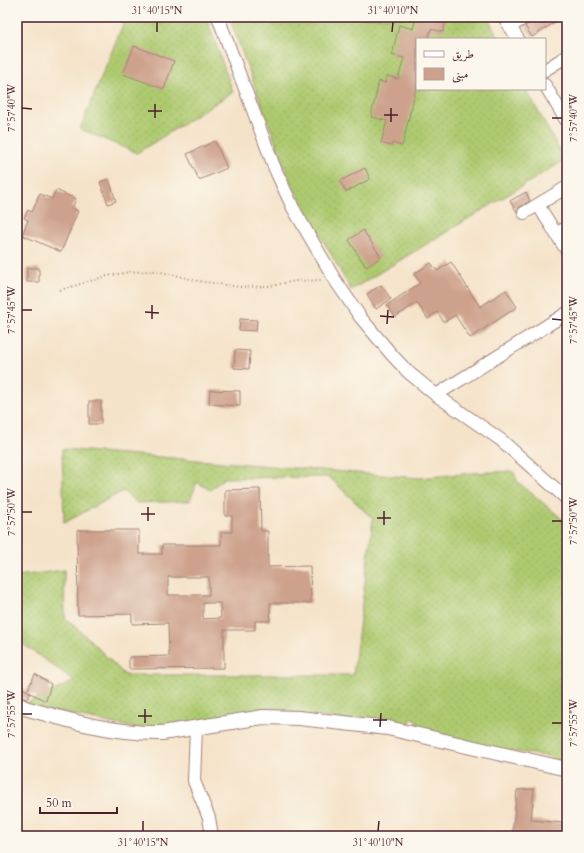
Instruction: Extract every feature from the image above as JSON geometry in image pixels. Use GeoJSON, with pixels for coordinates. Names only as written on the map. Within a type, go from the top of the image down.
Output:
{"type":"FeatureCollection","features":[{"type":"Feature","properties":{"kind":"street"},"geometry":{"type":"LineString","coordinates":[[218,17],[275,168],[293,208],[335,280],[361,318],[408,372],[436,395],[501,440],[567,499]]}},
{"type":"Feature","properties":{"kind":"street"},"geometry":{"type":"LineString","coordinates":[[517,38],[507,22],[526,17]]}},
{"type":"Feature","properties":{"kind":"street"},"geometry":{"type":"LineString","coordinates":[[546,69],[567,56]]}},
{"type":"Feature","properties":{"kind":"street"},"geometry":{"type":"LineString","coordinates":[[546,87],[567,122]]}},
{"type":"Feature","properties":{"kind":"street"},"geometry":{"type":"LineString","coordinates":[[524,213],[567,187]]}},
{"type":"Feature","properties":{"kind":"street"},"geometry":{"type":"LineString","coordinates":[[538,205],[567,251]]}},
{"type":"Feature","properties":{"kind":"street"},"geometry":{"type":"LineString","coordinates":[[556,234],[567,227]]}},
{"type":"Feature","properties":{"kind":"street"},"geometry":{"type":"LineString","coordinates":[[436,395],[567,313]]}},
{"type":"Feature","properties":{"kind":"street"},"geometry":{"type":"LineString","coordinates":[[17,704],[25,708],[114,730],[151,734],[263,717],[298,718],[352,723],[388,728],[567,769]]}},
{"type":"Feature","properties":{"kind":"street"},"geometry":{"type":"LineString","coordinates":[[196,728],[194,781],[209,818],[212,836]]}},
{"type":"Feature","properties":{"kind":"path"},"geometry":{"type":"LineString","coordinates":[[60,290],[107,276],[130,272],[154,271],[211,284],[240,287],[264,286],[295,281],[335,280]]}},
{"type":"Feature","properties":{"kind":"green space"},"geometry":{"type":"Polygon","coordinates":[[[126,17],[206,17],[233,92],[137,153],[80,129],[126,17]]]}},
{"type":"Feature","properties":{"kind":"green space"},"geometry":{"type":"Polygon","coordinates":[[[229,17],[487,17],[498,38],[416,38],[416,90],[527,90],[565,160],[351,290],[291,183],[229,17]]]}},
{"type":"Feature","properties":{"kind":"green space"},"geometry":{"type":"Polygon","coordinates":[[[62,449],[418,478],[513,471],[517,481],[567,523],[567,763],[552,760],[548,756],[477,747],[417,731],[417,720],[410,719],[410,728],[379,720],[364,722],[267,710],[145,730],[23,705],[75,681],[17,640],[17,576],[64,570],[65,618],[89,639],[125,675],[353,675],[373,519],[329,477],[224,478],[210,490],[197,482],[190,501],[137,503],[123,491],[64,523],[62,449]]]}},
{"type":"Feature","properties":{"kind":"building"},"geometry":{"type":"Polygon","coordinates":[[[416,17],[447,17],[443,32],[431,29],[428,38],[416,38],[416,89],[402,146],[392,143],[391,146],[381,143],[387,121],[371,117],[379,81],[385,83],[387,76],[398,79],[404,58],[392,55],[399,25],[413,29],[416,17]]]}},
{"type":"Feature","properties":{"kind":"building"},"geometry":{"type":"Polygon","coordinates":[[[533,17],[563,17],[532,37],[525,26],[532,21],[533,17]]]}},
{"type":"Feature","properties":{"kind":"building"},"geometry":{"type":"Polygon","coordinates":[[[134,46],[174,61],[164,89],[123,74],[134,46]]]}},
{"type":"Feature","properties":{"kind":"building"},"geometry":{"type":"Polygon","coordinates":[[[215,141],[227,168],[199,180],[187,154],[215,141]]]}},
{"type":"Feature","properties":{"kind":"building"},"geometry":{"type":"Polygon","coordinates":[[[365,168],[370,179],[346,192],[340,181],[365,168]]]}},
{"type":"Feature","properties":{"kind":"building"},"geometry":{"type":"Polygon","coordinates":[[[109,179],[116,201],[108,204],[100,182],[109,179]]]}},
{"type":"Feature","properties":{"kind":"building"},"geometry":{"type":"Polygon","coordinates":[[[56,190],[76,199],[72,208],[78,211],[61,252],[22,235],[28,220],[24,218],[28,210],[32,212],[40,194],[52,199],[56,190]]]}},
{"type":"Feature","properties":{"kind":"building"},"geometry":{"type":"Polygon","coordinates":[[[526,192],[530,201],[520,207],[517,212],[510,201],[526,192]]]}},
{"type":"Feature","properties":{"kind":"building"},"geometry":{"type":"Polygon","coordinates":[[[363,230],[381,257],[366,267],[349,240],[363,230]]]}},
{"type":"Feature","properties":{"kind":"building"},"geometry":{"type":"Polygon","coordinates":[[[451,262],[480,307],[506,290],[517,307],[470,338],[455,315],[444,322],[437,312],[428,319],[417,303],[395,317],[387,305],[420,283],[414,274],[431,263],[437,271],[451,262]]]}},
{"type":"Feature","properties":{"kind":"building"},"geometry":{"type":"Polygon","coordinates":[[[27,268],[39,268],[39,282],[27,282],[27,268]]]}},
{"type":"Feature","properties":{"kind":"building"},"geometry":{"type":"Polygon","coordinates":[[[381,285],[391,299],[376,309],[367,294],[381,285]]]}},
{"type":"Feature","properties":{"kind":"building"},"geometry":{"type":"Polygon","coordinates":[[[240,319],[257,320],[256,331],[239,330],[240,319]]]}},
{"type":"Feature","properties":{"kind":"building"},"geometry":{"type":"Polygon","coordinates":[[[235,350],[250,351],[249,369],[234,368],[235,350]]]}},
{"type":"Feature","properties":{"kind":"building"},"geometry":{"type":"Polygon","coordinates":[[[210,390],[240,391],[240,406],[209,404],[210,390]]]}},
{"type":"Feature","properties":{"kind":"building"},"geometry":{"type":"Polygon","coordinates":[[[89,401],[101,401],[101,424],[89,424],[89,401]]]}},
{"type":"Feature","properties":{"kind":"building"},"geometry":{"type":"Polygon","coordinates":[[[260,489],[261,531],[268,531],[268,567],[310,566],[311,603],[270,603],[270,621],[255,621],[255,630],[224,630],[224,668],[129,669],[129,657],[169,656],[168,623],[132,624],[132,614],[78,615],[77,530],[139,530],[139,554],[162,554],[162,545],[221,545],[221,532],[232,532],[232,516],[225,516],[225,490],[260,489]],[[168,577],[168,595],[209,595],[209,577],[168,577]],[[203,603],[203,619],[221,618],[220,603],[203,603]]]}},
{"type":"Feature","properties":{"kind":"building"},"geometry":{"type":"Polygon","coordinates":[[[35,674],[51,684],[46,701],[31,693],[27,699],[17,696],[17,684],[27,691],[35,674]]]}},
{"type":"Feature","properties":{"kind":"building"},"geometry":{"type":"Polygon","coordinates":[[[534,789],[531,820],[564,823],[563,834],[512,836],[517,790],[534,789]]]}}]}
